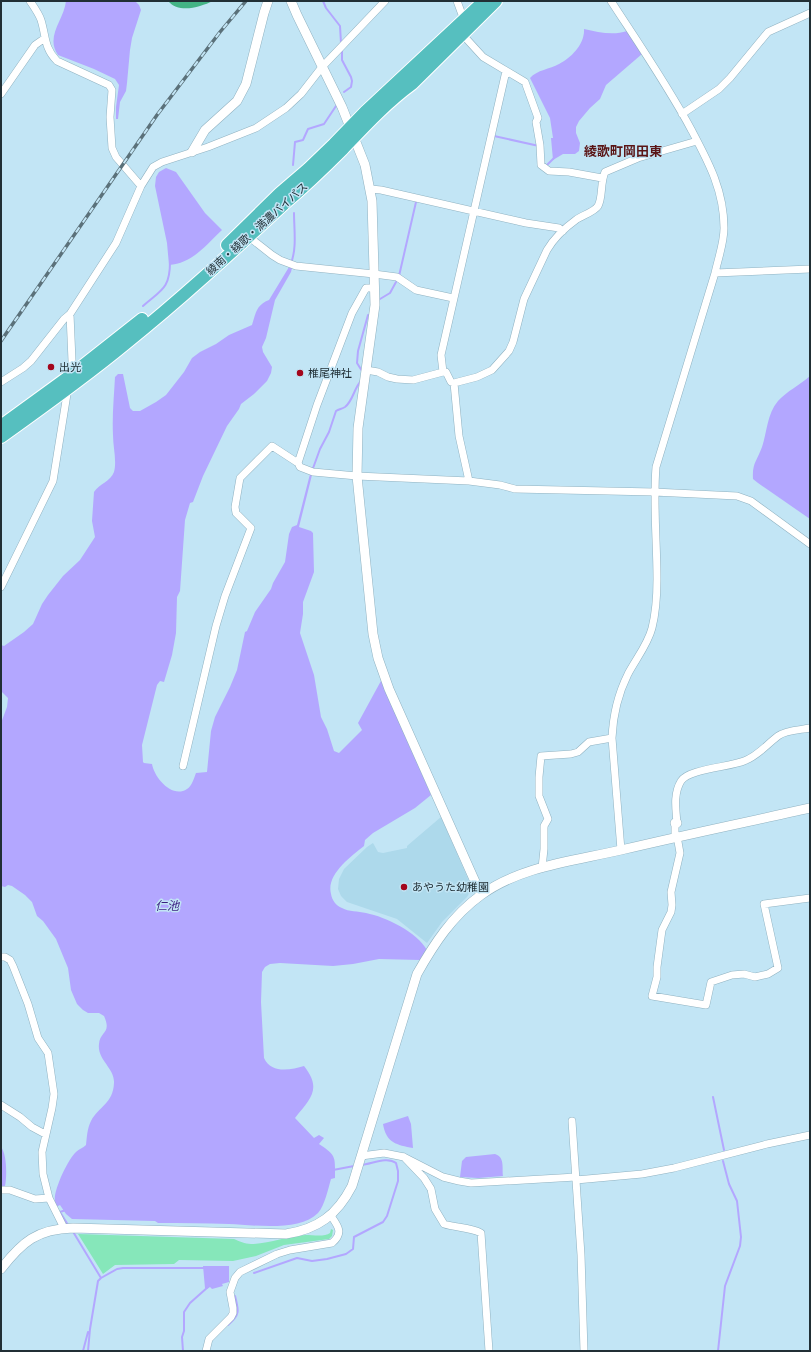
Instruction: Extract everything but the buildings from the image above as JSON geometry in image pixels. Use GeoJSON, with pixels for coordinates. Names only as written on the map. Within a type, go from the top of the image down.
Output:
{"type":"FeatureCollection","features":[{"type":"Feature","properties":{"kind":"highway","name":"綾南・綾歌・満濃バイパス"},"geometry":{"type":"LineString","coordinates":[[1,437],[126,344],[249,237],[352,132],[365,112],[484,1]]}},
{"type":"Feature","properties":{"kind":"highway","name":"綾南・綾歌・満濃バイパス"},"geometry":{"type":"LineString","coordinates":[[1,426],[121,336],[181,287],[238,235],[280,193],[412,84],[496,1]]}},
{"type":"Feature","properties":{"kind":"street"},"geometry":{"type":"LineString","coordinates":[[30,1],[41,19],[45,38],[51,55],[57,61],[109,85],[112,90],[110,117],[112,148],[116,157],[124,164],[141,186]]}},
{"type":"Feature","properties":{"kind":"street"},"geometry":{"type":"LineString","coordinates":[[192,152],[204,130],[237,101],[246,84],[268,1]]}},
{"type":"Feature","properties":{"kind":"street"},"geometry":{"type":"LineString","coordinates":[[291,1],[342,108],[365,165],[371,189],[375,305],[358,428],[357,476],[373,634],[378,658],[389,689],[481,895]]}},
{"type":"Feature","properties":{"kind":"street"},"geometry":{"type":"LineString","coordinates":[[1,382],[31,361],[64,319],[70,314],[116,243],[141,186],[147,176],[158,164],[208,148],[256,128],[286,108],[301,94],[322,66],[385,1]]}},
{"type":"Feature","properties":{"kind":"street"},"geometry":{"type":"LineString","coordinates":[[457,1],[464,20]]}},
{"type":"Feature","properties":{"kind":"street"},"geometry":{"type":"LineString","coordinates":[[611,1],[670,92],[712,168],[718,184],[722,202],[724,229],[715,273],[656,467],[654,492],[657,551],[655,610],[652,628],[647,641],[628,675],[617,701],[613,720],[612,738],[622,850]]}},
{"type":"Feature","properties":{"kind":"street"},"geometry":{"type":"LineString","coordinates":[[682,114],[719,89],[768,32],[810,14]]}},
{"type":"Feature","properties":{"kind":"street"},"geometry":{"type":"LineString","coordinates":[[462,34],[483,57],[525,82],[538,118],[536,122],[540,146],[541,165],[549,171],[569,172],[602,178]]}},
{"type":"Feature","properties":{"kind":"street"},"geometry":{"type":"LineString","coordinates":[[1,94],[35,45],[45,38]]}},
{"type":"Feature","properties":{"kind":"street"},"geometry":{"type":"LineString","coordinates":[[443,372],[441,355],[506,71]]}},
{"type":"Feature","properties":{"kind":"street"},"geometry":{"type":"LineString","coordinates":[[366,370],[378,372],[388,377],[397,379],[413,380],[446,372],[450,382],[454,383],[477,377],[492,370],[509,351],[514,342],[524,299],[550,244],[576,220],[597,207],[602,178],[605,172],[638,158],[697,141]]}},
{"type":"Feature","properties":{"kind":"street"},"geometry":{"type":"LineString","coordinates":[[371,189],[381,190],[526,224],[559,228],[563,231]]}},
{"type":"Feature","properties":{"kind":"street"},"geometry":{"type":"LineString","coordinates":[[249,237],[272,255],[291,265],[397,277],[416,290],[453,298]]}},
{"type":"Feature","properties":{"kind":"street"},"geometry":{"type":"LineString","coordinates":[[715,273],[810,269]]}},
{"type":"Feature","properties":{"kind":"street"},"geometry":{"type":"LineString","coordinates":[[298,463],[317,405],[352,313],[366,288],[374,288]]}},
{"type":"Feature","properties":{"kind":"street"},"geometry":{"type":"LineString","coordinates":[[1,587],[53,481],[71,374],[72,350],[70,314]]}},
{"type":"Feature","properties":{"kind":"street"},"geometry":{"type":"LineString","coordinates":[[454,383],[459,436],[469,481]]}},
{"type":"Feature","properties":{"kind":"street"},"geometry":{"type":"LineString","coordinates":[[183,766],[216,626],[225,596],[250,528],[236,513],[235,507],[240,478],[272,446],[298,463],[300,467],[312,471],[357,476],[469,481],[500,485],[515,489],[654,492],[737,496],[751,502],[810,544]]}},
{"type":"Feature","properties":{"kind":"street"},"geometry":{"type":"LineString","coordinates":[[810,728],[779,735],[764,750],[744,762],[691,774],[680,782],[676,798],[675,833],[677,836],[680,853],[671,892],[671,912],[662,930],[652,996],[706,1005],[711,982],[744,974],[755,977],[768,974],[778,968],[764,904],[810,898]]}},
{"type":"Feature","properties":{"kind":"street"},"geometry":{"type":"LineString","coordinates":[[542,868],[544,826],[548,819],[539,796],[540,756],[571,754],[578,752],[589,742],[612,738]]}},
{"type":"Feature","properties":{"kind":"street"},"geometry":{"type":"LineString","coordinates":[[1,1269],[22,1245],[45,1231],[68,1228],[286,1234],[309,1228],[331,1216],[345,1199],[352,1186],[417,974],[433,946],[449,925],[481,895],[520,874],[542,868],[677,836],[810,808]]}},
{"type":"Feature","properties":{"kind":"street"},"geometry":{"type":"LineString","coordinates":[[1,957],[5,957],[10,960],[13,966],[28,1004],[38,1038],[48,1053],[54,1094],[45,1134],[42,1160],[43,1174],[48,1198],[68,1228]]}},
{"type":"Feature","properties":{"kind":"street"},"geometry":{"type":"LineString","coordinates":[[1,1105],[20,1117],[32,1127],[45,1134]]}},
{"type":"Feature","properties":{"kind":"street"},"geometry":{"type":"LineString","coordinates":[[572,1121],[581,1255],[584,1351]]}},
{"type":"Feature","properties":{"kind":"street"},"geometry":{"type":"LineString","coordinates":[[361,1158],[384,1153],[404,1157],[415,1161],[442,1177],[471,1183],[576,1178],[642,1174],[674,1168],[767,1144],[810,1135]]}},
{"type":"Feature","properties":{"kind":"street"},"geometry":{"type":"LineString","coordinates":[[404,1157],[424,1178],[431,1189],[435,1209],[444,1224],[454,1228],[475,1230],[481,1233],[489,1351]]}},
{"type":"Feature","properties":{"kind":"street"},"geometry":{"type":"LineString","coordinates":[[1,1190],[10,1190],[35,1199],[48,1198]]}},
{"type":"Feature","properties":{"kind":"street"},"geometry":{"type":"LineString","coordinates":[[206,1351],[209,1338],[231,1317],[233,1313],[230,1292],[235,1278],[240,1272],[277,1254],[290,1250],[332,1243],[339,1235],[339,1230],[331,1216]]}},
{"type":"Feature","properties":{"kind":"shaded area"},"geometry":{"type":"Polygon","coordinates":[[[441,817],[471,886],[471,890],[467,897],[442,922],[427,943],[397,919],[347,902],[341,896],[338,889],[339,879],[344,869],[367,847],[373,843],[378,852],[383,853],[407,848],[407,846],[441,817]]]}},
{"type":"Feature","properties":{"kind":"green space"},"geometry":{"type":"Polygon","coordinates":[[[168,1],[213,1],[196,7],[184,8],[173,5],[168,1]]]}},
{"type":"Feature","properties":{"kind":"green space"},"geometry":{"type":"Polygon","coordinates":[[[331,1229],[333,1230],[332,1236],[329,1239],[284,1245],[256,1256],[233,1261],[179,1260],[174,1264],[115,1265],[103,1274],[78,1234],[234,1239],[251,1244],[265,1243],[306,1235],[325,1235],[330,1233],[331,1229]]]}},
{"type":"Feature","properties":{"kind":"water"},"geometry":{"type":"Polygon","coordinates":[[[66,1],[135,1],[139,5],[141,10],[132,38],[126,91],[120,102],[118,119],[116,119],[116,107],[119,85],[115,79],[58,55],[53,41],[56,28],[65,8],[66,1]]]}},
{"type":"Feature","properties":{"kind":"water"},"geometry":{"type":"Polygon","coordinates":[[[584,29],[611,33],[627,31],[642,54],[606,85],[600,99],[579,121],[576,127],[576,133],[580,143],[579,151],[575,154],[563,154],[553,160],[551,138],[553,138],[550,118],[530,78],[540,71],[555,66],[568,58],[580,45],[584,35],[584,29]]]}},
{"type":"Feature","properties":{"kind":"water"},"geometry":{"type":"Polygon","coordinates":[[[166,168],[176,172],[205,213],[222,230],[204,248],[192,257],[177,264],[169,265],[167,243],[155,186],[156,177],[159,172],[166,168]]]}},
{"type":"Feature","properties":{"kind":"water","name":"仁池"},"geometry":{"type":"Polygon","coordinates":[[[289,267],[292,268],[291,272],[275,300],[266,338],[262,347],[263,352],[272,367],[271,373],[267,381],[241,404],[227,426],[203,476],[193,502],[190,503],[185,520],[180,591],[177,597],[176,633],[172,655],[164,682],[160,681],[157,685],[142,745],[143,762],[152,764],[156,775],[160,780],[170,789],[175,791],[181,791],[189,788],[196,773],[207,772],[211,731],[215,717],[237,670],[245,632],[247,631],[255,612],[271,589],[285,562],[289,534],[292,527],[297,525],[310,474],[312,475],[299,527],[313,533],[314,572],[303,602],[300,633],[314,675],[321,717],[327,729],[334,751],[339,753],[362,730],[358,723],[382,679],[431,795],[415,808],[373,833],[365,840],[364,846],[340,867],[332,880],[330,887],[333,901],[345,909],[374,915],[400,926],[416,937],[427,950],[420,960],[379,959],[333,966],[280,963],[270,964],[265,967],[262,972],[261,1002],[264,1058],[271,1067],[276,1069],[293,1069],[304,1066],[312,1081],[312,1093],[306,1105],[295,1118],[314,1138],[319,1135],[324,1138],[319,1144],[332,1154],[335,1161],[335,1178],[331,1179],[324,1201],[318,1213],[310,1219],[300,1223],[276,1226],[72,1219],[66,1214],[60,1205],[56,1207],[53,1202],[55,1201],[56,1190],[69,1161],[76,1152],[86,1145],[91,1121],[111,1096],[114,1078],[99,1050],[101,1037],[107,1026],[104,1016],[99,1013],[88,1013],[77,1004],[71,990],[68,968],[56,939],[43,921],[37,916],[32,902],[12,886],[1,886],[1,723],[7,707],[8,698],[1,691],[1,645],[4,646],[33,624],[48,595],[63,576],[80,560],[95,537],[92,521],[94,492],[110,478],[115,468],[113,421],[115,377],[118,374],[123,374],[130,408],[133,411],[140,411],[156,402],[166,395],[184,372],[192,358],[229,335],[252,325],[259,307],[261,304],[269,300],[289,267]]]}},
{"type":"Feature","properties":{"kind":"water"},"geometry":{"type":"Polygon","coordinates":[[[810,376],[810,519],[758,483],[753,479],[753,474],[754,466],[762,447],[769,417],[774,406],[785,394],[810,376]]]}},
{"type":"Feature","properties":{"kind":"water"},"geometry":{"type":"Polygon","coordinates":[[[408,1116],[411,1124],[413,1148],[402,1146],[393,1142],[384,1130],[383,1124],[408,1116]]]}},
{"type":"Feature","properties":{"kind":"water"},"geometry":{"type":"Polygon","coordinates":[[[1,1147],[5,1160],[5,1186],[1,1186],[1,1147]]]}},
{"type":"Feature","properties":{"kind":"water"},"geometry":{"type":"Polygon","coordinates":[[[495,1154],[502,1160],[503,1176],[478,1178],[460,1177],[462,1161],[466,1157],[495,1154]]]}},
{"type":"Feature","properties":{"kind":"water"},"geometry":{"type":"Polygon","coordinates":[[[203,1266],[229,1266],[229,1282],[222,1284],[223,1286],[212,1289],[210,1287],[207,1289],[205,1288],[203,1266]]]}},
{"type":"Feature","properties":{"kind":"waterway"},"geometry":{"type":"LineString","coordinates":[[323,1],[326,8],[340,26],[341,43]]}},
{"type":"Feature","properties":{"kind":"waterway"},"geometry":{"type":"LineString","coordinates":[[342,49],[342,60],[352,81],[351,87],[344,92]]}},
{"type":"Feature","properties":{"kind":"waterway"},"geometry":{"type":"LineString","coordinates":[[293,165],[295,142],[303,140],[308,129],[324,124],[336,106]]}},
{"type":"Feature","properties":{"kind":"waterway"},"geometry":{"type":"LineString","coordinates":[[493,137],[539,146]]}},
{"type":"Feature","properties":{"kind":"waterway"},"geometry":{"type":"LineString","coordinates":[[546,166],[554,158]]}},
{"type":"Feature","properties":{"kind":"waterway"},"geometry":{"type":"LineString","coordinates":[[399,276],[416,202]]}},
{"type":"Feature","properties":{"kind":"waterway"},"geometry":{"type":"LineString","coordinates":[[291,263],[295,245],[294,213]]}},
{"type":"Feature","properties":{"kind":"waterway"},"geometry":{"type":"LineString","coordinates":[[143,306],[166,284],[170,271],[170,262]]}},
{"type":"Feature","properties":{"kind":"waterway"},"geometry":{"type":"LineString","coordinates":[[380,299],[390,293],[396,282]]}},
{"type":"Feature","properties":{"kind":"waterway"},"geometry":{"type":"LineString","coordinates":[[362,371],[357,363],[358,351],[368,315]]}},
{"type":"Feature","properties":{"kind":"waterway"},"geometry":{"type":"LineString","coordinates":[[312,471],[320,449],[329,432],[336,411],[344,408],[348,404],[361,381]]}},
{"type":"Feature","properties":{"kind":"waterway"},"geometry":{"type":"LineString","coordinates":[[713,1097],[724,1150]]}},
{"type":"Feature","properties":{"kind":"waterway"},"geometry":{"type":"LineString","coordinates":[[254,1273],[297,1258],[312,1261],[346,1254],[353,1249],[354,1237],[383,1222],[387,1216],[398,1181],[396,1163],[384,1160],[361,1165]]}},
{"type":"Feature","properties":{"kind":"waterway"},"geometry":{"type":"LineString","coordinates":[[718,1351],[725,1286],[740,1246],[741,1237],[737,1201],[729,1184],[723,1161]]}},
{"type":"Feature","properties":{"kind":"waterway"},"geometry":{"type":"LineString","coordinates":[[333,1170],[354,1166]]}},
{"type":"Feature","properties":{"kind":"waterway"},"geometry":{"type":"LineString","coordinates":[[66,1210],[60,1212],[68,1225]]}},
{"type":"Feature","properties":{"kind":"waterway"},"geometry":{"type":"LineString","coordinates":[[72,1230],[101,1278],[98,1281],[88,1351]]}},
{"type":"Feature","properties":{"kind":"waterway"},"geometry":{"type":"LineString","coordinates":[[101,1278],[117,1269],[123,1268],[204,1268]]}},
{"type":"Feature","properties":{"kind":"waterway"},"geometry":{"type":"LineString","coordinates":[[183,1351],[182,1337],[184,1331],[184,1312],[190,1303],[208,1287]]}},
{"type":"Feature","properties":{"kind":"waterway"},"geometry":{"type":"LineString","coordinates":[[228,1325],[235,1318],[238,1312],[235,1296]]}},
{"type":"Feature","properties":{"kind":"waterway"},"geometry":{"type":"LineString","coordinates":[[83,1351],[88,1332]]}},
{"type":"Feature","properties":{"kind":"railway"},"geometry":{"type":"LineString","coordinates":[[1,341],[157,115],[220,32],[246,1]]}},
{"type":"Feature","properties":{"kind":"place","name":"出光"},"geometry":{"type":"Point","coordinates":[51,367]}},
{"type":"Feature","properties":{"kind":"place","name":"椎尾神社"},"geometry":{"type":"Point","coordinates":[300,373]}},
{"type":"Feature","properties":{"kind":"place","name":"あやうた幼稚園"},"geometry":{"type":"Point","coordinates":[404,887]}},
{"type":"Feature","properties":{"kind":"district","name":"綾歌町岡田東"},"geometry":{"type":"Point","coordinates":[623,151]}}]}
